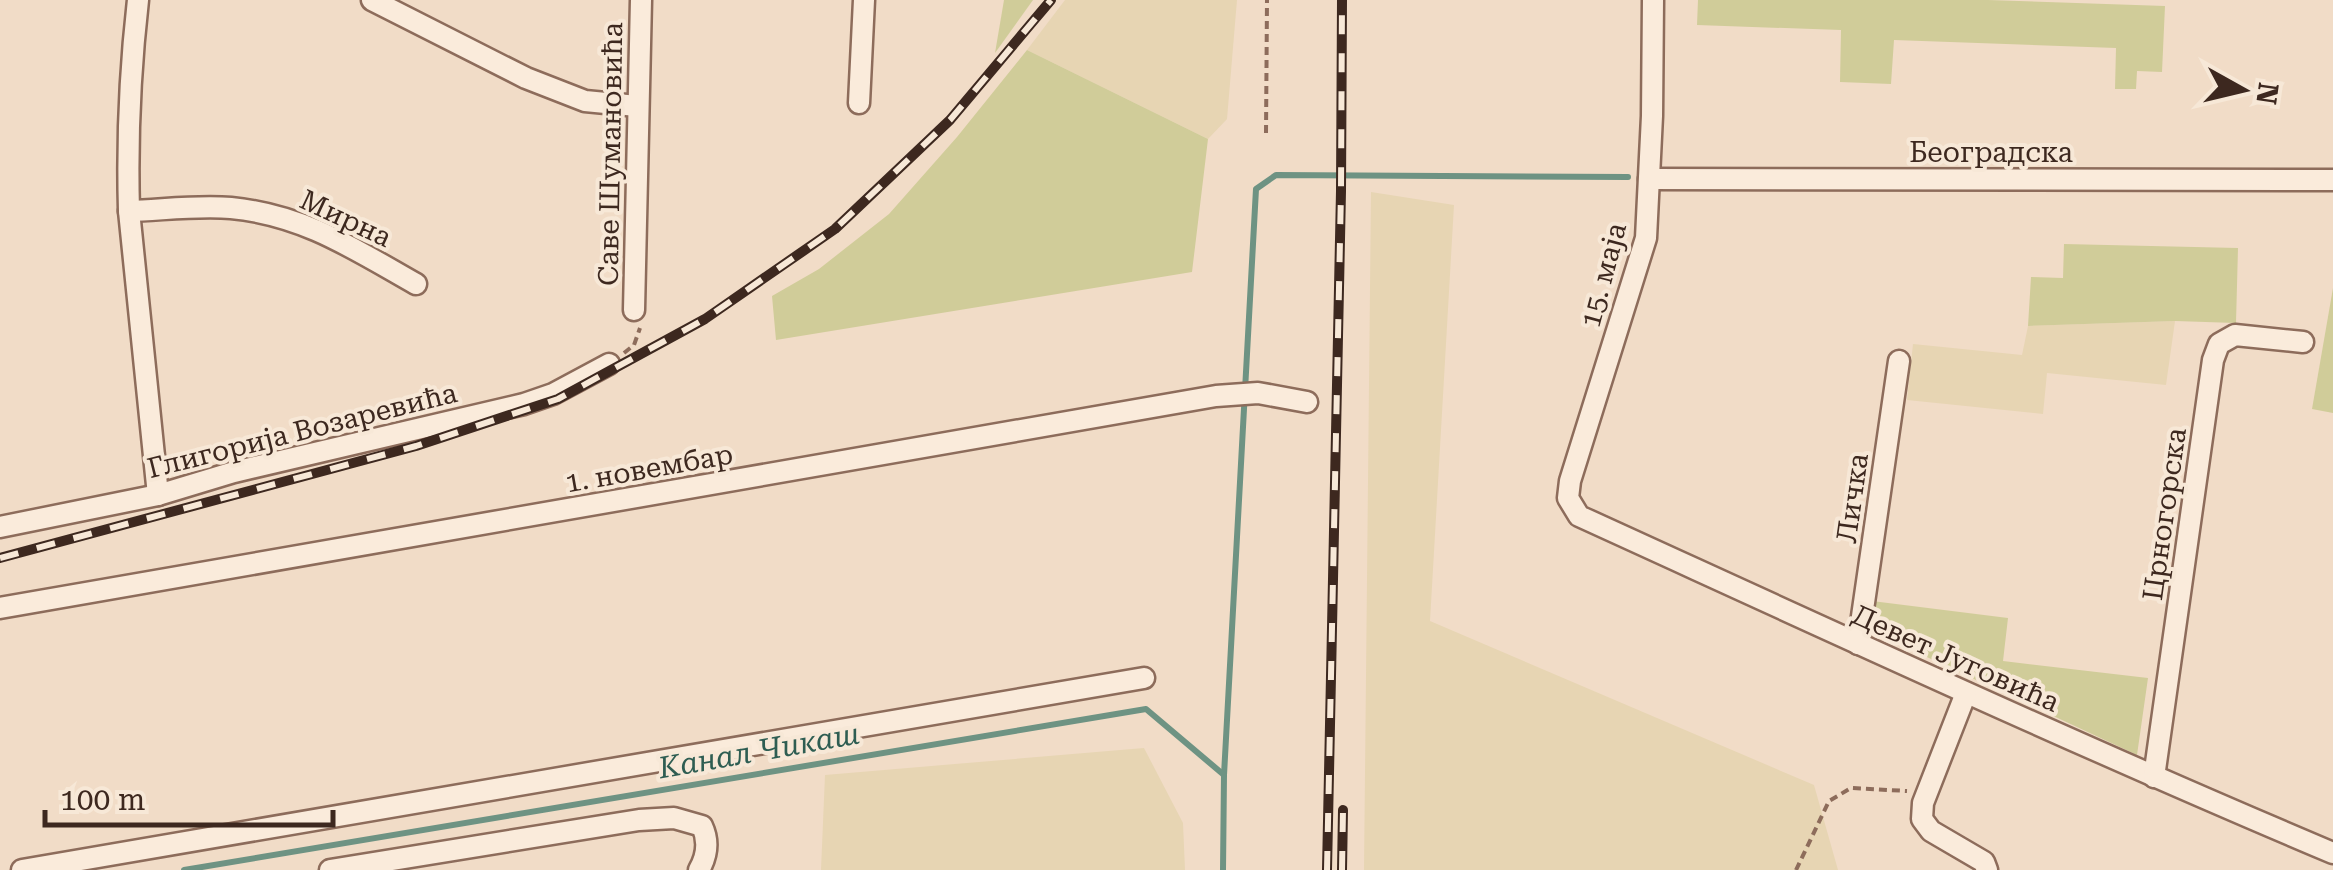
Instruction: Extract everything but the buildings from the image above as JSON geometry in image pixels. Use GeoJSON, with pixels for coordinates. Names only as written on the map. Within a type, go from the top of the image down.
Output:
{"type":"FeatureCollection","features":[{"type":"Feature","properties":{"kind":"street"},"geometry":{"type":"LineString","coordinates":[[138,0],[128,178],[158,495]]}},
{"type":"Feature","properties":{"kind":"street"},"geometry":{"type":"LineString","coordinates":[[372,0],[540,84],[585,101],[638,106]]}},
{"type":"Feature","properties":{"kind":"street","name":"Саве Шумановића"},"geometry":{"type":"LineString","coordinates":[[634,310],[641,0]]}},
{"type":"Feature","properties":{"kind":"street"},"geometry":{"type":"LineString","coordinates":[[859,103],[864,0]]}},
{"type":"Feature","properties":{"kind":"street","name":"15. маја"},"geometry":{"type":"LineString","coordinates":[[1568,498],[1646,238],[1653,0]]}},
{"type":"Feature","properties":{"kind":"street","name":"Београдска"},"geometry":{"type":"LineString","coordinates":[[1649,178],[2333,180]]}},
{"type":"Feature","properties":{"kind":"street","name":"Мирна"},"geometry":{"type":"LineString","coordinates":[[130,211],[228,208],[271,214],[318,228],[416,284]]}},
{"type":"Feature","properties":{"kind":"street","name":"Црногорска"},"geometry":{"type":"LineString","coordinates":[[2154,777],[2213,360],[2219,344],[2235,336],[2302,342]]}},
{"type":"Feature","properties":{"kind":"street","name":"Личка"},"geometry":{"type":"LineString","coordinates":[[1858,644],[1900,361]]}},
{"type":"Feature","properties":{"kind":"street","name":"Глигорија Возаревића"},"geometry":{"type":"LineString","coordinates":[[0,526],[158,495],[234,472],[524,404],[553,394],[609,364]]}},
{"type":"Feature","properties":{"kind":"street","name":"1. новембар"},"geometry":{"type":"LineString","coordinates":[[0,608],[1216,396],[1258,393],[1307,402]]}},
{"type":"Feature","properties":{"kind":"street","name":"Девет Југовића"},"geometry":{"type":"LineString","coordinates":[[1568,498],[1578,516],[1966,694],[2333,853]]}},
{"type":"Feature","properties":{"kind":"street"},"geometry":{"type":"LineString","coordinates":[[22,870],[1144,678]]}},
{"type":"Feature","properties":{"kind":"street"},"geometry":{"type":"LineString","coordinates":[[1966,694],[1922,803],[1922,819],[1931,831],[1984,862],[1987,870]]}},
{"type":"Feature","properties":{"kind":"street"},"geometry":{"type":"LineString","coordinates":[[330,870],[639,820],[674,818],[702,826],[707,836],[699,870]]}},
{"type":"Feature","properties":{"kind":"path"},"geometry":{"type":"LineString","coordinates":[[1266,133],[1267,0]]}},
{"type":"Feature","properties":{"kind":"path"},"geometry":{"type":"LineString","coordinates":[[609,364],[630,348],[638,336],[640,321],[634,310]]}},
{"type":"Feature","properties":{"kind":"path"},"geometry":{"type":"LineString","coordinates":[[1796,870],[1828,801],[1851,788],[1927,792]]}},
{"type":"Feature","properties":{"kind":"shaded area"},"geometry":{"type":"Polygon","coordinates":[[[1004,0],[1033,0],[995,53],[1004,0]]]}},
{"type":"Feature","properties":{"kind":"shaded area"},"geometry":{"type":"Polygon","coordinates":[[[1065,0],[1237,0],[1227,119],[1208,139],[1027,50],[1065,0]]]}},
{"type":"Feature","properties":{"kind":"shaded area"},"geometry":{"type":"Polygon","coordinates":[[[1698,0],[1988,0],[2165,6],[2162,72],[2137,71],[2136,89],[2115,89],[2116,48],[1894,40],[1891,84],[1840,82],[1841,30],[1697,25],[1698,0]]]}},
{"type":"Feature","properties":{"kind":"shaded area"},"geometry":{"type":"Polygon","coordinates":[[[1027,50],[1208,139],[1192,272],[776,340],[772,296],[819,269],[889,214],[1027,50]]]}},
{"type":"Feature","properties":{"kind":"shaded area"},"geometry":{"type":"Polygon","coordinates":[[[1371,192],[1454,205],[1430,621],[1814,785],[1838,870],[1364,870],[1371,192]]]}},
{"type":"Feature","properties":{"kind":"shaded area"},"geometry":{"type":"Polygon","coordinates":[[[2064,244],[2238,248],[2236,323],[2028,326],[2031,277],[2063,278],[2064,244]]]}},
{"type":"Feature","properties":{"kind":"shaded area"},"geometry":{"type":"Polygon","coordinates":[[[2333,288],[2333,413],[2312,409],[2333,288]]]}},
{"type":"Feature","properties":{"kind":"shaded area"},"geometry":{"type":"Polygon","coordinates":[[[2175,321],[2166,385],[2047,373],[2043,414],[1907,400],[1913,344],[2022,355],[2028,326],[2175,321]]]}},
{"type":"Feature","properties":{"kind":"shaded area"},"geometry":{"type":"Polygon","coordinates":[[[1872,601],[2008,618],[2003,661],[2148,678],[2137,755],[1869,630],[1872,601]]]}},
{"type":"Feature","properties":{"kind":"shaded area"},"geometry":{"type":"Polygon","coordinates":[[[1144,748],[1183,823],[1185,870],[821,870],[825,775],[1144,748]]]}},
{"type":"Feature","properties":{"kind":"waterway"},"geometry":{"type":"LineString","coordinates":[[1224,775],[1256,189],[1276,175],[1628,177]]}},
{"type":"Feature","properties":{"kind":"waterway","name":"Канал Чикаш"},"geometry":{"type":"LineString","coordinates":[[184,870],[1146,709],[1224,775],[1223,870]]}},
{"type":"Feature","properties":{"kind":"railway"},"geometry":{"type":"LineString","coordinates":[[0,558],[416,446],[558,399],[705,319],[835,229],[950,120],[1051,0]]}},
{"type":"Feature","properties":{"kind":"railway"},"geometry":{"type":"LineString","coordinates":[[1327,870],[1342,0]]}},
{"type":"Feature","properties":{"kind":"railway"},"geometry":{"type":"LineString","coordinates":[[1342,870],[1343,810]]}}]}
